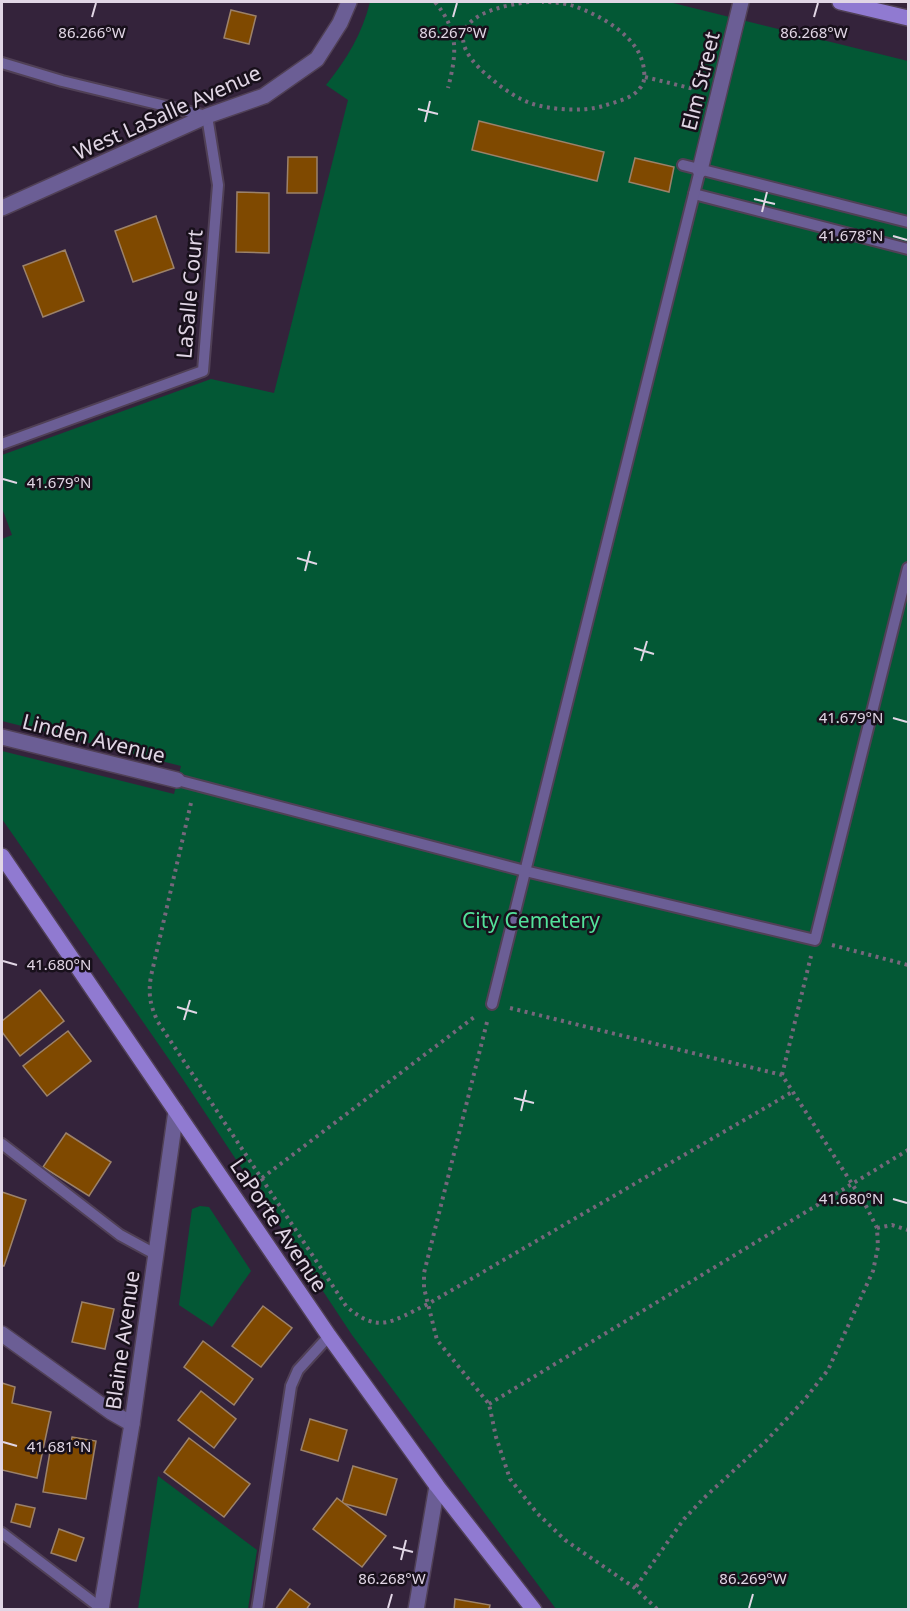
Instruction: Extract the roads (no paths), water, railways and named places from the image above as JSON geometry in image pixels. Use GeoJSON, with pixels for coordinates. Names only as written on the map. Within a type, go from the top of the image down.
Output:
{"type":"FeatureCollection","features":[{"type":"Feature","properties":{"kind":"street","name":"West LaSalle Avenue"},"geometry":{"type":"LineString","coordinates":[[2,208],[207,116],[264,96],[317,59],[340,23],[349,2]]}},
{"type":"Feature","properties":{"kind":"street","name":"Elm Street"},"geometry":{"type":"LineString","coordinates":[[700,170],[741,2]]}},
{"type":"Feature","properties":{"kind":"street"},"geometry":{"type":"LineString","coordinates":[[840,2],[909,18]]}},
{"type":"Feature","properties":{"kind":"street","name":"Linden Avenue"},"geometry":{"type":"LineString","coordinates":[[2,737],[177,780]]}},
{"type":"Feature","properties":{"kind":"street","name":"LaPorte Avenue"},"geometry":{"type":"LineString","coordinates":[[2,856],[329,1336],[437,1486],[534,1610]]}},
{"type":"Feature","properties":{"kind":"street","name":"Blaine Avenue"},"geometry":{"type":"LineString","coordinates":[[102,1609],[132,1424],[176,1111]]}},
{"type":"Feature","properties":{"kind":"street"},"geometry":{"type":"LineString","coordinates":[[2,1334],[111,1412],[132,1424]]}},
{"type":"Feature","properties":{"kind":"street"},"geometry":{"type":"LineString","coordinates":[[416,1610],[437,1486]]}},
{"type":"Feature","properties":{"kind":"lane"},"geometry":{"type":"LineString","coordinates":[[2,63],[62,81],[207,116]]}},
{"type":"Feature","properties":{"kind":"lane","name":"LaSalle Court"},"geometry":{"type":"LineString","coordinates":[[2,444],[202,371],[218,185],[207,116]]}},
{"type":"Feature","properties":{"kind":"lane"},"geometry":{"type":"LineString","coordinates":[[682,165],[909,222]]}},
{"type":"Feature","properties":{"kind":"lane"},"geometry":{"type":"LineString","coordinates":[[492,1004],[700,170]]}},
{"type":"Feature","properties":{"kind":"lane"},"geometry":{"type":"LineString","coordinates":[[694,194],[909,249]]}},
{"type":"Feature","properties":{"kind":"lane"},"geometry":{"type":"LineString","coordinates":[[177,780],[525,871],[815,940],[909,568]]}},
{"type":"Feature","properties":{"kind":"lane"},"geometry":{"type":"LineString","coordinates":[[2,1144],[120,1234],[155,1254]]}},
{"type":"Feature","properties":{"kind":"lane"},"geometry":{"type":"LineString","coordinates":[[257,1610],[291,1386],[298,1370],[329,1336]]}},
{"type":"Feature","properties":{"kind":"lane"},"geometry":{"type":"LineString","coordinates":[[2,1533],[102,1609]]}},
{"type":"Feature","properties":{"kind":"park label","name":"City Cemetery"},"geometry":{"type":"Point","coordinates":[531,920]}}]}
